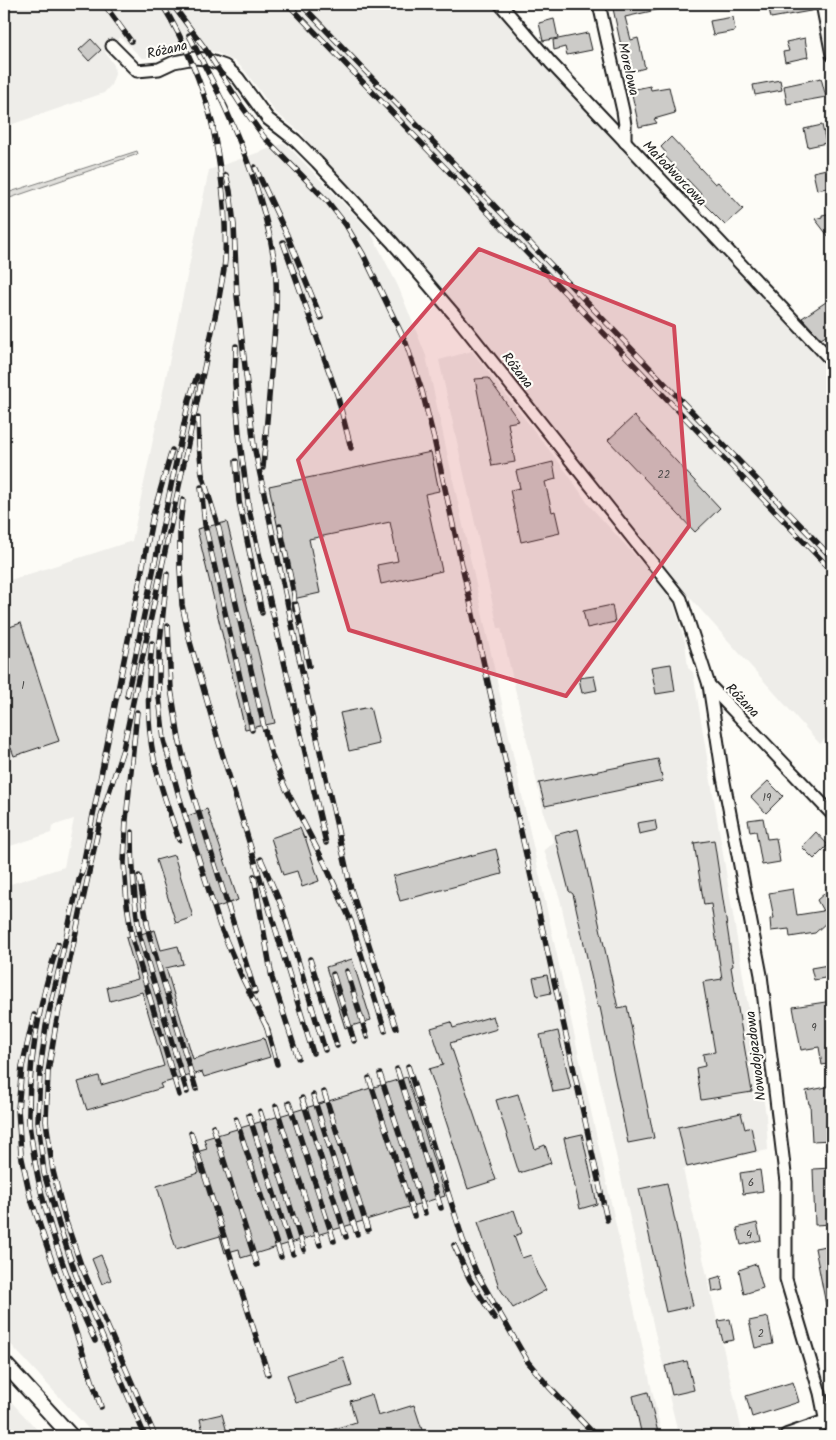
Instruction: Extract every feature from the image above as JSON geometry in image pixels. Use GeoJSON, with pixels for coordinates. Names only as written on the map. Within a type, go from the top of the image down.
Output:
{"type":"FeatureCollection","features":[{"type":"Feature","properties":{"kind":"street","name":"Małodworcowa"},"geometry":{"type":"LineString","coordinates":[[500,4],[624,142],[832,361]]}},
{"type":"Feature","properties":{"kind":"street","name":"Morelowa"},"geometry":{"type":"LineString","coordinates":[[599,4],[623,111],[625,125],[624,142]]}},
{"type":"Feature","properties":{"kind":"street"},"geometry":{"type":"LineString","coordinates":[[822,4],[831,37],[832,55]]}},
{"type":"Feature","properties":{"kind":"street","name":"Różana"},"geometry":{"type":"LineString","coordinates":[[112,46],[137,71],[159,69],[174,62],[195,58],[205,59],[225,66],[238,78],[268,119],[295,140],[330,175],[392,242],[459,320],[681,599],[709,685],[832,814]]}},
{"type":"Feature","properties":{"kind":"street","name":"Nowodojazdowa"},"geometry":{"type":"LineString","coordinates":[[709,685],[723,777],[761,975],[786,1182],[786,1279],[829,1421]]}},
{"type":"Feature","properties":{"kind":"street"},"geometry":{"type":"LineString","coordinates":[[4,1363],[71,1436]]}},
{"type":"Feature","properties":{"kind":"street"},"geometry":{"type":"LineString","coordinates":[[787,1436],[829,1421]]}},
{"type":"Feature","properties":{"kind":"highlighted area"},"geometry":{"type":"Polygon","coordinates":[[[479,249],[674,326],[689,526],[566,696],[349,630],[298,460],[479,249]]]}},
{"type":"Feature","properties":{"kind":"shaded area"},"geometry":{"type":"Polygon","coordinates":[[[4,4],[496,4],[579,102],[832,369],[832,732],[820,744],[676,582],[448,296],[393,232],[303,137],[304,135],[275,112],[245,71],[236,62],[215,52],[196,48],[155,58],[142,58],[120,37],[105,52],[114,65],[115,74],[111,85],[104,93],[4,127],[4,4]]]}},
{"type":"Feature","properties":{"kind":"shaded area"},"geometry":{"type":"Polygon","coordinates":[[[285,143],[370,231],[398,286],[426,356],[662,1436],[95,1436],[4,1337],[4,886],[64,867],[74,819],[52,826],[51,833],[4,848],[4,582],[132,541],[209,170],[285,143]]]}},
{"type":"Feature","properties":{"kind":"shaded area"},"geometry":{"type":"Polygon","coordinates":[[[137,151],[138,154],[4,200],[4,194],[137,151]]]}},
{"type":"Feature","properties":{"kind":"shaded area"},"geometry":{"type":"Polygon","coordinates":[[[472,351],[568,474],[589,505],[671,595],[685,642],[688,668],[693,672],[766,1115],[768,1150],[683,1169],[743,1436],[679,1436],[669,1396],[671,1395],[655,1333],[560,899],[544,850],[554,842],[545,818],[501,628],[498,628],[439,360],[472,351]]]}},
{"type":"Feature","properties":{"kind":"shaded area"},"geometry":{"type":"Polygon","coordinates":[[[4,1394],[43,1436],[4,1436],[4,1394]]]}},
{"type":"Feature","properties":{"kind":"building"},"geometry":{"type":"Polygon","coordinates":[[[612,4],[665,4],[665,8],[625,17],[631,40],[638,38],[645,68],[627,73],[612,4]]]}},
{"type":"Feature","properties":{"kind":"building"},"geometry":{"type":"Polygon","coordinates":[[[768,4],[815,4],[816,10],[771,18],[768,4]]]}},
{"type":"Feature","properties":{"kind":"building"},"geometry":{"type":"Polygon","coordinates":[[[733,17],[735,31],[713,35],[710,21],[733,17]]]}},
{"type":"Feature","properties":{"kind":"building"},"geometry":{"type":"Polygon","coordinates":[[[554,19],[558,38],[543,41],[539,23],[554,19]]]}},
{"type":"Feature","properties":{"kind":"building"},"geometry":{"type":"Polygon","coordinates":[[[588,33],[592,50],[567,55],[565,47],[554,50],[553,40],[588,33]]]}},
{"type":"Feature","properties":{"kind":"building"},"geometry":{"type":"Polygon","coordinates":[[[805,38],[808,57],[785,62],[783,52],[789,51],[786,42],[805,38]]]}},
{"type":"Feature","properties":{"kind":"building"},"geometry":{"type":"Polygon","coordinates":[[[91,39],[101,50],[89,61],[79,50],[91,39]]]}},
{"type":"Feature","properties":{"kind":"building"},"geometry":{"type":"Polygon","coordinates":[[[821,78],[826,97],[787,104],[784,86],[821,78]]]}},
{"type":"Feature","properties":{"kind":"building"},"geometry":{"type":"Polygon","coordinates":[[[780,80],[782,90],[755,95],[753,85],[780,80]]]}},
{"type":"Feature","properties":{"kind":"building"},"geometry":{"type":"Polygon","coordinates":[[[650,86],[651,90],[669,87],[675,113],[654,119],[657,123],[639,127],[631,90],[650,86]]]}},
{"type":"Feature","properties":{"kind":"building"},"geometry":{"type":"Polygon","coordinates":[[[822,125],[826,143],[808,147],[804,129],[822,125]]]}},
{"type":"Feature","properties":{"kind":"building"},"geometry":{"type":"Polygon","coordinates":[[[671,137],[715,184],[718,182],[743,209],[725,225],[699,199],[703,196],[687,179],[684,181],[677,174],[680,172],[664,155],[666,153],[661,147],[671,137]]]}},
{"type":"Feature","properties":{"kind":"building"},"geometry":{"type":"Polygon","coordinates":[[[831,168],[832,187],[817,190],[813,172],[831,168]]]}},
{"type":"Feature","properties":{"kind":"building"},"geometry":{"type":"Polygon","coordinates":[[[832,213],[832,241],[815,219],[832,213]]]}},
{"type":"Feature","properties":{"kind":"building"},"geometry":{"type":"Polygon","coordinates":[[[832,298],[832,332],[821,339],[802,318],[832,298]]]}},
{"type":"Feature","properties":{"kind":"building"},"geometry":{"type":"Polygon","coordinates":[[[488,378],[519,421],[508,423],[515,462],[492,466],[475,379],[488,378]]]}},
{"type":"Feature","properties":{"kind":"building"},"geometry":{"type":"Polygon","coordinates":[[[634,416],[720,508],[695,532],[608,440],[634,416]]]}},
{"type":"Feature","properties":{"kind":"building"},"geometry":{"type":"Polygon","coordinates":[[[431,452],[439,491],[425,494],[442,571],[381,584],[377,565],[398,561],[390,522],[309,539],[320,593],[293,599],[269,486],[431,452]]]}},
{"type":"Feature","properties":{"kind":"building"},"geometry":{"type":"Polygon","coordinates":[[[553,462],[556,479],[545,482],[552,512],[555,511],[560,533],[521,542],[510,490],[520,488],[516,471],[553,462]]]}},
{"type":"Feature","properties":{"kind":"building"},"geometry":{"type":"Polygon","coordinates":[[[227,522],[275,723],[245,729],[197,529],[227,522]]]}},
{"type":"Feature","properties":{"kind":"building"},"geometry":{"type":"Polygon","coordinates":[[[612,605],[615,622],[587,628],[583,611],[612,605]]]}},
{"type":"Feature","properties":{"kind":"building"},"geometry":{"type":"Polygon","coordinates":[[[21,623],[59,741],[14,756],[11,748],[4,750],[4,629],[21,623]]]}},
{"type":"Feature","properties":{"kind":"building"},"geometry":{"type":"Polygon","coordinates":[[[671,664],[675,691],[656,694],[651,667],[671,664]]]}},
{"type":"Feature","properties":{"kind":"building"},"geometry":{"type":"Polygon","coordinates":[[[594,676],[597,690],[582,693],[579,678],[594,676]]]}},
{"type":"Feature","properties":{"kind":"building"},"geometry":{"type":"Polygon","coordinates":[[[370,707],[379,744],[349,751],[340,713],[370,707]]]}},
{"type":"Feature","properties":{"kind":"building"},"geometry":{"type":"Polygon","coordinates":[[[658,759],[663,781],[545,806],[539,783],[658,759]]]}},
{"type":"Feature","properties":{"kind":"building"},"geometry":{"type":"Polygon","coordinates":[[[768,781],[783,796],[766,813],[751,797],[768,781]]]}},
{"type":"Feature","properties":{"kind":"building"},"geometry":{"type":"Polygon","coordinates":[[[207,809],[238,900],[215,908],[185,817],[207,809]]]}},
{"type":"Feature","properties":{"kind":"building"},"geometry":{"type":"Polygon","coordinates":[[[763,818],[767,839],[776,838],[780,862],[762,865],[756,831],[750,832],[748,820],[763,818]]]}},
{"type":"Feature","properties":{"kind":"building"},"geometry":{"type":"Polygon","coordinates":[[[655,820],[657,830],[639,834],[637,823],[655,820]]]}},
{"type":"Feature","properties":{"kind":"building"},"geometry":{"type":"Polygon","coordinates":[[[300,828],[305,837],[319,881],[302,887],[297,871],[283,875],[271,838],[300,828]]]}},
{"type":"Feature","properties":{"kind":"building"},"geometry":{"type":"Polygon","coordinates":[[[578,829],[618,1008],[627,1006],[654,1138],[628,1143],[600,1007],[598,1007],[573,894],[569,891],[555,835],[578,829]]]}},
{"type":"Feature","properties":{"kind":"building"},"geometry":{"type":"Polygon","coordinates":[[[816,832],[828,845],[814,859],[802,847],[816,832]]]}},
{"type":"Feature","properties":{"kind":"building"},"geometry":{"type":"Polygon","coordinates":[[[714,840],[733,966],[731,967],[752,1092],[701,1100],[696,1068],[705,1066],[703,1054],[715,1052],[703,982],[722,979],[711,904],[704,905],[694,843],[714,840]]]}},
{"type":"Feature","properties":{"kind":"building"},"geometry":{"type":"Polygon","coordinates":[[[496,849],[502,874],[400,901],[393,876],[496,849]]]}},
{"type":"Feature","properties":{"kind":"building"},"geometry":{"type":"Polygon","coordinates":[[[174,855],[193,917],[176,923],[156,860],[174,855]]]}},
{"type":"Feature","properties":{"kind":"building"},"geometry":{"type":"Polygon","coordinates":[[[832,887],[832,928],[828,921],[815,933],[790,937],[789,929],[771,931],[770,919],[774,918],[769,893],[793,889],[797,915],[823,911],[817,900],[832,887]]]}},
{"type":"Feature","properties":{"kind":"building"},"geometry":{"type":"Polygon","coordinates":[[[155,930],[161,950],[178,946],[183,964],[166,968],[193,1059],[264,1038],[270,1057],[204,1077],[202,1072],[160,1084],[162,1088],[87,1110],[78,1082],[99,1076],[101,1085],[164,1066],[142,992],[110,1001],[107,987],[138,979],[126,938],[155,930]]]}},
{"type":"Feature","properties":{"kind":"building"},"geometry":{"type":"Polygon","coordinates":[[[352,959],[371,1020],[345,1028],[326,967],[352,959]]]}},
{"type":"Feature","properties":{"kind":"building"},"geometry":{"type":"Polygon","coordinates":[[[828,965],[830,977],[814,980],[811,968],[828,965]]]}},
{"type":"Feature","properties":{"kind":"building"},"geometry":{"type":"Polygon","coordinates":[[[547,975],[551,993],[537,996],[533,978],[547,975]]]}},
{"type":"Feature","properties":{"kind":"building"},"geometry":{"type":"Polygon","coordinates":[[[832,1001],[832,1063],[822,1065],[819,1047],[801,1050],[793,1007],[832,1001]]]}},
{"type":"Feature","properties":{"kind":"building"},"geometry":{"type":"Polygon","coordinates":[[[493,1016],[497,1029],[450,1043],[496,1180],[468,1189],[429,1069],[443,1065],[431,1028],[451,1022],[453,1028],[493,1016]]]}},
{"type":"Feature","properties":{"kind":"building"},"geometry":{"type":"Polygon","coordinates":[[[558,1031],[571,1089],[553,1092],[540,1035],[558,1031]]]}},
{"type":"Feature","properties":{"kind":"building"},"geometry":{"type":"Polygon","coordinates":[[[407,1077],[445,1196],[241,1258],[239,1249],[225,1253],[220,1236],[176,1249],[157,1186],[199,1173],[193,1153],[207,1149],[204,1139],[407,1077]]]}},
{"type":"Feature","properties":{"kind":"building"},"geometry":{"type":"Polygon","coordinates":[[[832,1086],[832,1100],[830,1101],[832,1140],[812,1141],[810,1104],[806,1091],[832,1086]]]}},
{"type":"Feature","properties":{"kind":"building"},"geometry":{"type":"Polygon","coordinates":[[[518,1094],[535,1149],[545,1145],[551,1163],[519,1173],[496,1100],[518,1094]]]}},
{"type":"Feature","properties":{"kind":"building"},"geometry":{"type":"Polygon","coordinates":[[[741,1113],[745,1129],[751,1127],[756,1151],[687,1167],[678,1127],[741,1113]]]}},
{"type":"Feature","properties":{"kind":"building"},"geometry":{"type":"Polygon","coordinates":[[[582,1134],[597,1204],[580,1209],[564,1138],[582,1134]]]}},
{"type":"Feature","properties":{"kind":"building"},"geometry":{"type":"Polygon","coordinates":[[[832,1168],[832,1224],[815,1225],[813,1169],[832,1168]]]}},
{"type":"Feature","properties":{"kind":"building"},"geometry":{"type":"Polygon","coordinates":[[[760,1170],[763,1191],[743,1194],[740,1173],[760,1170]]]}},
{"type":"Feature","properties":{"kind":"building"},"geometry":{"type":"Polygon","coordinates":[[[667,1183],[693,1306],[666,1312],[639,1189],[667,1183]]]}},
{"type":"Feature","properties":{"kind":"building"},"geometry":{"type":"Polygon","coordinates":[[[514,1210],[522,1233],[514,1236],[522,1258],[531,1255],[537,1274],[546,1290],[513,1308],[499,1287],[478,1222],[514,1210]]]}},
{"type":"Feature","properties":{"kind":"building"},"geometry":{"type":"Polygon","coordinates":[[[757,1223],[761,1240],[741,1245],[737,1228],[757,1223]]]}},
{"type":"Feature","properties":{"kind":"building"},"geometry":{"type":"Polygon","coordinates":[[[832,1245],[832,1309],[827,1310],[815,1248],[832,1245]]]}},
{"type":"Feature","properties":{"kind":"building"},"geometry":{"type":"Polygon","coordinates":[[[101,1255],[111,1280],[102,1284],[92,1259],[101,1255]]]}},
{"type":"Feature","properties":{"kind":"building"},"geometry":{"type":"Polygon","coordinates":[[[756,1264],[763,1288],[744,1294],[739,1270],[756,1264]]]}},
{"type":"Feature","properties":{"kind":"building"},"geometry":{"type":"Polygon","coordinates":[[[721,1276],[724,1290],[713,1292],[711,1279],[721,1276]]]}},
{"type":"Feature","properties":{"kind":"building"},"geometry":{"type":"Polygon","coordinates":[[[768,1317],[773,1344],[755,1348],[749,1321],[768,1317]]]}},
{"type":"Feature","properties":{"kind":"building"},"geometry":{"type":"Polygon","coordinates":[[[730,1319],[734,1340],[723,1342],[718,1321],[730,1319]]]}},
{"type":"Feature","properties":{"kind":"building"},"geometry":{"type":"Polygon","coordinates":[[[343,1357],[352,1386],[296,1403],[287,1375],[343,1357]]]}},
{"type":"Feature","properties":{"kind":"building"},"geometry":{"type":"Polygon","coordinates":[[[687,1361],[694,1390],[672,1395],[665,1366],[687,1361]]]}},
{"type":"Feature","properties":{"kind":"building"},"geometry":{"type":"Polygon","coordinates":[[[793,1382],[799,1402],[752,1417],[746,1396],[793,1382]]]}},
{"type":"Feature","properties":{"kind":"building"},"geometry":{"type":"Polygon","coordinates":[[[648,1392],[659,1436],[642,1436],[633,1396],[648,1392]]]}},
{"type":"Feature","properties":{"kind":"building"},"geometry":{"type":"Polygon","coordinates":[[[372,1394],[378,1416],[414,1405],[424,1436],[319,1436],[319,1434],[356,1422],[350,1401],[372,1394]]]}},
{"type":"Feature","properties":{"kind":"building"},"geometry":{"type":"Polygon","coordinates":[[[222,1414],[228,1436],[204,1436],[200,1419],[222,1414]]]}},
{"type":"Feature","properties":{"kind":"railway"},"geometry":{"type":"LineString","coordinates":[[104,4],[131,41]]}},
{"type":"Feature","properties":{"kind":"railway"},"geometry":{"type":"LineString","coordinates":[[162,4],[192,63],[204,94],[213,126]]}},
{"type":"Feature","properties":{"kind":"railway"},"geometry":{"type":"LineString","coordinates":[[172,4],[204,47],[264,137],[328,202],[346,225],[363,254],[406,343],[422,391],[434,439],[607,1220]]}},
{"type":"Feature","properties":{"kind":"railway"},"geometry":{"type":"LineString","coordinates":[[288,4],[832,571]]}},
{"type":"Feature","properties":{"kind":"railway"},"geometry":{"type":"LineString","coordinates":[[301,4],[832,558]]}},
{"type":"Feature","properties":{"kind":"railway"},"geometry":{"type":"LineString","coordinates":[[189,35],[226,108]]}},
{"type":"Feature","properties":{"kind":"railway"},"geometry":{"type":"LineString","coordinates":[[223,103],[247,160],[260,199],[274,259],[275,323],[263,468]]}},
{"type":"Feature","properties":{"kind":"railway"},"geometry":{"type":"LineString","coordinates":[[155,1436],[81,1265],[65,1219],[53,1171],[46,1121],[48,1072],[56,1024],[101,817],[123,749],[219,298],[225,260],[224,207],[218,154],[211,119]]}},
{"type":"Feature","properties":{"kind":"railway"},"geometry":{"type":"LineString","coordinates":[[255,167],[287,235],[321,318]]}},
{"type":"Feature","properties":{"kind":"railway"},"geometry":{"type":"LineString","coordinates":[[226,175],[234,225],[237,296],[254,446],[351,889],[396,1028]]}},
{"type":"Feature","properties":{"kind":"railway"},"geometry":{"type":"LineString","coordinates":[[283,242],[337,394],[351,448]]}},
{"type":"Feature","properties":{"kind":"railway"},"geometry":{"type":"LineString","coordinates":[[236,346],[235,383],[239,434],[249,510],[326,843]]}},
{"type":"Feature","properties":{"kind":"railway"},"geometry":{"type":"LineString","coordinates":[[127,696],[189,400],[197,376]]}},
{"type":"Feature","properties":{"kind":"railway"},"geometry":{"type":"LineString","coordinates":[[198,418],[202,474],[219,529],[272,756],[285,787],[325,864],[351,921],[385,1031]]}},
{"type":"Feature","properties":{"kind":"railway"},"geometry":{"type":"LineString","coordinates":[[82,870],[153,515],[172,450]]}},
{"type":"Feature","properties":{"kind":"railway"},"geometry":{"type":"LineString","coordinates":[[236,461],[239,501],[262,613]]}},
{"type":"Feature","properties":{"kind":"railway"},"geometry":{"type":"LineString","coordinates":[[201,487],[205,525],[252,730]]}},
{"type":"Feature","properties":{"kind":"railway"},"geometry":{"type":"LineString","coordinates":[[183,500],[180,524],[180,568],[182,605],[190,642],[313,1053]]}},
{"type":"Feature","properties":{"kind":"railway"},"geometry":{"type":"LineString","coordinates":[[280,526],[294,594],[295,610]]}},
{"type":"Feature","properties":{"kind":"railway"},"geometry":{"type":"LineString","coordinates":[[167,574],[159,652],[159,697],[164,740],[179,796],[220,926],[268,1030]]}},
{"type":"Feature","properties":{"kind":"railway"},"geometry":{"type":"LineString","coordinates":[[296,604],[309,666]]}},
{"type":"Feature","properties":{"kind":"railway"},"geometry":{"type":"LineString","coordinates":[[168,626],[171,689],[179,739],[191,788],[255,992]]}},
{"type":"Feature","properties":{"kind":"railway"},"geometry":{"type":"LineString","coordinates":[[152,643],[148,701],[151,745],[159,780],[179,840]]}},
{"type":"Feature","properties":{"kind":"railway"},"geometry":{"type":"LineString","coordinates":[[137,712],[126,820],[124,863],[127,904],[132,938],[179,1095]]}},
{"type":"Feature","properties":{"kind":"railway"},"geometry":{"type":"LineString","coordinates":[[132,832],[134,885],[140,937],[187,1092]]}},
{"type":"Feature","properties":{"kind":"railway"},"geometry":{"type":"LineString","coordinates":[[261,859],[282,907],[325,1050]]}},
{"type":"Feature","properties":{"kind":"railway"},"geometry":{"type":"LineString","coordinates":[[85,863],[79,880],[46,1026],[40,1071],[38,1121],[44,1173],[59,1225],[76,1275],[145,1436]]}},
{"type":"Feature","properties":{"kind":"railway"},"geometry":{"type":"LineString","coordinates":[[139,876],[149,934],[196,1089]]}},
{"type":"Feature","properties":{"kind":"railway"},"geometry":{"type":"LineString","coordinates":[[254,876],[272,978],[298,1058]]}},
{"type":"Feature","properties":{"kind":"railway"},"geometry":{"type":"LineString","coordinates":[[58,944],[36,1030],[29,1098],[29,1124],[37,1175],[57,1248],[95,1341]]}},
{"type":"Feature","properties":{"kind":"railway"},"geometry":{"type":"LineString","coordinates":[[310,959],[337,1046]]}},
{"type":"Feature","properties":{"kind":"railway"},"geometry":{"type":"LineString","coordinates":[[347,971],[367,1037]]}},
{"type":"Feature","properties":{"kind":"railway"},"geometry":{"type":"LineString","coordinates":[[333,974],[354,1041]]}},
{"type":"Feature","properties":{"kind":"railway"},"geometry":{"type":"LineString","coordinates":[[34,1015],[22,1067],[18,1109],[21,1154],[30,1196],[101,1407]]}},
{"type":"Feature","properties":{"kind":"railway"},"geometry":{"type":"LineString","coordinates":[[266,1025],[277,1064]]}},
{"type":"Feature","properties":{"kind":"railway"},"geometry":{"type":"LineString","coordinates":[[408,1066],[463,1240],[477,1274],[528,1362],[596,1436]]}},
{"type":"Feature","properties":{"kind":"railway"},"geometry":{"type":"LineString","coordinates":[[397,1069],[441,1208]]}},
{"type":"Feature","properties":{"kind":"railway"},"geometry":{"type":"LineString","coordinates":[[380,1074],[425,1213]]}},
{"type":"Feature","properties":{"kind":"railway"},"geometry":{"type":"LineString","coordinates":[[369,1078],[414,1216]]}},
{"type":"Feature","properties":{"kind":"railway"},"geometry":{"type":"LineString","coordinates":[[324,1092],[368,1230]]}},
{"type":"Feature","properties":{"kind":"railway"},"geometry":{"type":"LineString","coordinates":[[313,1095],[357,1234]]}},
{"type":"Feature","properties":{"kind":"railway"},"geometry":{"type":"LineString","coordinates":[[302,1098],[346,1237]]}},
{"type":"Feature","properties":{"kind":"railway"},"geometry":{"type":"LineString","coordinates":[[289,1103],[334,1241]]}},
{"type":"Feature","properties":{"kind":"railway"},"geometry":{"type":"LineString","coordinates":[[276,1106],[320,1245]]}},
{"type":"Feature","properties":{"kind":"railway"},"geometry":{"type":"LineString","coordinates":[[260,1111],[304,1250]]}},
{"type":"Feature","properties":{"kind":"railway"},"geometry":{"type":"LineString","coordinates":[[249,1115],[293,1254]]}},
{"type":"Feature","properties":{"kind":"railway"},"geometry":{"type":"LineString","coordinates":[[236,1119],[281,1257]]}},
{"type":"Feature","properties":{"kind":"railway"},"geometry":{"type":"LineString","coordinates":[[213,1126],[257,1265]]}},
{"type":"Feature","properties":{"kind":"railway"},"geometry":{"type":"LineString","coordinates":[[191,1133],[268,1374]]}},
{"type":"Feature","properties":{"kind":"railway"},"geometry":{"type":"LineString","coordinates":[[454,1245],[470,1280],[495,1319]]}}]}
